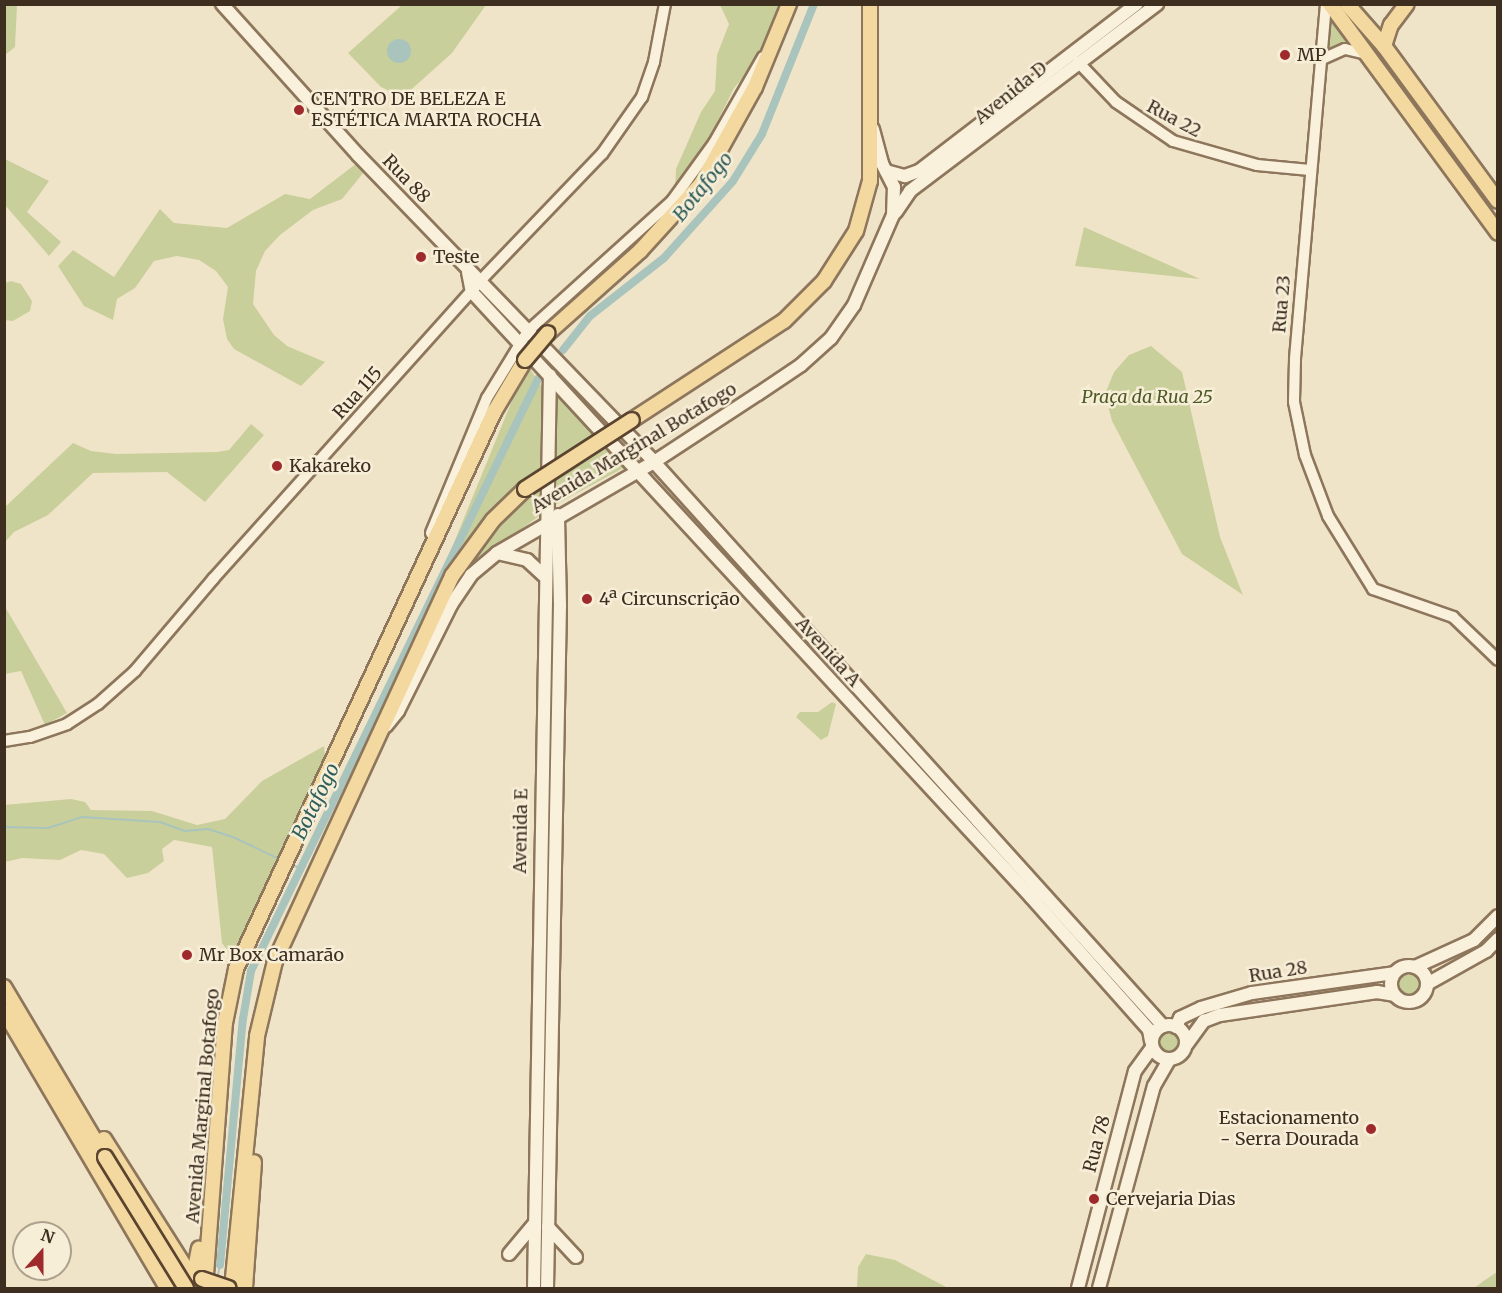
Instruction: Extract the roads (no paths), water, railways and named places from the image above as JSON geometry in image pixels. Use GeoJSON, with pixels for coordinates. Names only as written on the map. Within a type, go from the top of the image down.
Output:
{"type":"FeatureCollection","features":[{"type":"Feature","properties":{"kind":"main road","name":"Rua 88"},"geometry":{"type":"LineString","coordinates":[[222,4],[468,272],[481,280]]}},
{"type":"Feature","properties":{"kind":"main road","name":"Avenida Marginal Botafogo"},"geometry":{"type":"LineString","coordinates":[[197,1284],[225,1023],[241,953],[509,382],[548,333],[640,251],[701,184],[740,117],[789,4]]}},
{"type":"Feature","properties":{"kind":"main road","name":"Avenida Marginal Botafogo"},"geometry":{"type":"LineString","coordinates":[[230,1288],[252,1111],[257,1036],[275,961],[452,576],[493,520],[525,489],[784,321],[825,281],[864,212],[870,181],[870,4]]}},
{"type":"Feature","properties":{"kind":"main road","name":"Avenida D"},"geometry":{"type":"LineString","coordinates":[[886,171],[905,176],[919,171],[1137,4]]}},
{"type":"Feature","properties":{"kind":"main road","name":"Avenida D"},"geometry":{"type":"LineString","coordinates":[[893,215],[910,191],[1157,4]]}},
{"type":"Feature","properties":{"kind":"main road"},"geometry":{"type":"LineString","coordinates":[[1384,46],[1391,25],[1407,4]]}},
{"type":"Feature","properties":{"kind":"main road"},"geometry":{"type":"LineString","coordinates":[[1497,201],[1384,46],[1347,5],[1330,8],[1497,233]]}},
{"type":"Feature","properties":{"kind":"main road","name":"Avenida Marginal Botafogo"},"geometry":{"type":"LineString","coordinates":[[378,736],[398,711],[451,605],[471,575],[497,553],[638,468],[654,462],[818,352],[854,305],[893,215],[895,196],[871,121]]}},
{"type":"Feature","properties":{"kind":"main road"},"geometry":{"type":"LineString","coordinates":[[468,272],[472,292]]}},
{"type":"Feature","properties":{"kind":"main road","name":"Avenida A"},"geometry":{"type":"LineString","coordinates":[[481,280],[654,462],[1170,1026]]}},
{"type":"Feature","properties":{"kind":"main road","name":"Avenida A"},"geometry":{"type":"LineString","coordinates":[[472,292],[638,468],[1039,905],[1149,1030],[1152,1044]]}},
{"type":"Feature","properties":{"kind":"main road","name":"Avenida E"},"geometry":{"type":"LineString","coordinates":[[534,1288],[544,576],[550,375]]}},
{"type":"Feature","properties":{"kind":"main road","name":"Avenida E"},"geometry":{"type":"LineString","coordinates":[[547,1288],[560,605],[558,515]]}},
{"type":"Feature","properties":{"kind":"main road"},"geometry":{"type":"LineString","coordinates":[[497,553],[527,560],[544,576]]}},
{"type":"Feature","properties":{"kind":"main road"},"geometry":{"type":"LineString","coordinates":[[1415,967],[1474,940],[1497,916]]}},
{"type":"Feature","properties":{"kind":"main road"},"geometry":{"type":"LineString","coordinates":[[1427,984],[1486,951],[1497,939]]}},
{"type":"Feature","properties":{"kind":"main road"},"geometry":{"type":"LineString","coordinates":[[1403,966],[1415,967],[1424,973],[1427,984],[1424,995],[1414,1002],[1403,1001],[1394,995],[1390,984],[1394,973],[1403,966]]}},
{"type":"Feature","properties":{"kind":"main road","name":"Rua 28"},"geometry":{"type":"LineString","coordinates":[[1170,1026],[1180,1018],[1201,1008],[1252,993],[1394,973]]}},
{"type":"Feature","properties":{"kind":"main road"},"geometry":{"type":"LineString","coordinates":[[4,987],[86,1120],[105,1140],[173,1251],[197,1284]]}},
{"type":"Feature","properties":{"kind":"main road","name":"Rua 28"},"geometry":{"type":"LineString","coordinates":[[1186,1044],[1204,1021],[1220,1015],[1377,992],[1394,995]]}},
{"type":"Feature","properties":{"kind":"main road"},"geometry":{"type":"LineString","coordinates":[[4,1011],[78,1133],[197,1284]]}},
{"type":"Feature","properties":{"kind":"main road"},"geometry":{"type":"LineString","coordinates":[[197,1284],[216,1039],[225,1023]]}},
{"type":"Feature","properties":{"kind":"main road"},"geometry":{"type":"LineString","coordinates":[[1170,1026],[1184,1033],[1186,1044],[1179,1057],[1169,1060],[1159,1057],[1152,1044],[1170,1026]]}},
{"type":"Feature","properties":{"kind":"main road","name":"Rua 78"},"geometry":{"type":"LineString","coordinates":[[1078,1288],[1135,1071],[1152,1044]]}},
{"type":"Feature","properties":{"kind":"main road"},"geometry":{"type":"LineString","coordinates":[[1099,1288],[1154,1086],[1169,1060]]}},
{"type":"Feature","properties":{"kind":"main road"},"geometry":{"type":"LineString","coordinates":[[245,1288],[255,1151],[252,1111]]}},
{"type":"Feature","properties":{"kind":"main road"},"geometry":{"type":"LineString","coordinates":[[86,1120],[98,1160],[167,1288]]}},
{"type":"Feature","properties":{"kind":"main road"},"geometry":{"type":"LineString","coordinates":[[98,1160],[178,1288],[197,1284],[230,1288]]}},
{"type":"Feature","properties":{"kind":"main road"},"geometry":{"type":"LineString","coordinates":[[509,1254],[534,1224]]}},
{"type":"Feature","properties":{"kind":"main road"},"geometry":{"type":"LineString","coordinates":[[548,1227],[576,1257]]}},
{"type":"Feature","properties":{"kind":"main road"},"geometry":{"type":"LineString","coordinates":[[173,1251],[193,1246],[200,1240]]}},
{"type":"Feature","properties":{"kind":"street","name":"Rua 115"},"geometry":{"type":"LineString","coordinates":[[4,741],[30,737],[67,724],[98,704],[135,671],[228,562],[481,280],[560,200],[625,125],[650,79],[665,4]]}},
{"type":"Feature","properties":{"kind":"street","name":"Rua 23"},"geometry":{"type":"LineString","coordinates":[[1330,8],[1320,60],[1300,290],[1294,402],[1305,455],[1328,516],[1373,589],[1453,617],[1497,660]]}},
{"type":"Feature","properties":{"kind":"street","name":"Avenida Marginal Botafogo"},"geometry":{"type":"LineString","coordinates":[[388,637],[487,398],[528,331],[672,201],[714,143],[749,77],[770,47]]}},
{"type":"Feature","properties":{"kind":"street"},"geometry":{"type":"LineString","coordinates":[[1320,60],[1345,49],[1366,54]]}},
{"type":"Feature","properties":{"kind":"street","name":"Rua 22"},"geometry":{"type":"LineString","coordinates":[[1078,62],[1116,102],[1173,141],[1257,165],[1310,170]]}},
{"type":"Feature","properties":{"kind":"water"},"geometry":{"type":"Polygon","coordinates":[[[394,39],[404,39],[411,46],[411,56],[404,63],[394,63],[387,56],[387,46],[394,39]]]}},
{"type":"Feature","properties":{"kind":"waterway","name":"Botafogo"},"geometry":{"type":"LineString","coordinates":[[563,350],[590,316],[664,258],[733,181],[762,134],[814,4]]}},
{"type":"Feature","properties":{"kind":"waterway","name":"Botafogo"},"geometry":{"type":"LineString","coordinates":[[220,1265],[243,1019],[251,971],[538,379]]}},
{"type":"Feature","properties":{"kind":"waterway"},"geometry":{"type":"LineString","coordinates":[[4,827],[48,828],[82,817],[160,822],[185,831],[208,829],[233,837],[277,858]]}},
{"type":"Feature","properties":{"kind":"waterway"},"geometry":{"type":"LineString","coordinates":[[294,866],[298,867]]}},
{"type":"Feature","properties":{"kind":"waterway"},"geometry":{"type":"LineString","coordinates":[[217,1280],[220,1265]]}},
{"type":"Feature","properties":{"kind":"place","name":"MP"},"geometry":{"type":"Point","coordinates":[1285,55]}},
{"type":"Feature","properties":{"kind":"place","name":"CENTRO DE BELEZA E ESTÉTICA MARTA ROCHA"},"geometry":{"type":"Point","coordinates":[299,110]}},
{"type":"Feature","properties":{"kind":"place","name":"Teste"},"geometry":{"type":"Point","coordinates":[421,257]}},
{"type":"Feature","properties":{"kind":"place","name":"Kakareko"},"geometry":{"type":"Point","coordinates":[277,466]}},
{"type":"Feature","properties":{"kind":"place","name":"4ª Circunscrição"},"geometry":{"type":"Point","coordinates":[587,599]}},
{"type":"Feature","properties":{"kind":"place","name":"Mr Box Camarão"},"geometry":{"type":"Point","coordinates":[187,955]}},
{"type":"Feature","properties":{"kind":"place","name":"Estacionamento - Serra Dourada"},"geometry":{"type":"Point","coordinates":[1371,1129]}},
{"type":"Feature","properties":{"kind":"place","name":"Cervejaria Dias"},"geometry":{"type":"Point","coordinates":[1094,1199]}},
{"type":"Feature","properties":{"kind":"park label","name":"Praça da Rua 25"},"geometry":{"type":"Point","coordinates":[1147,397]}}]}
